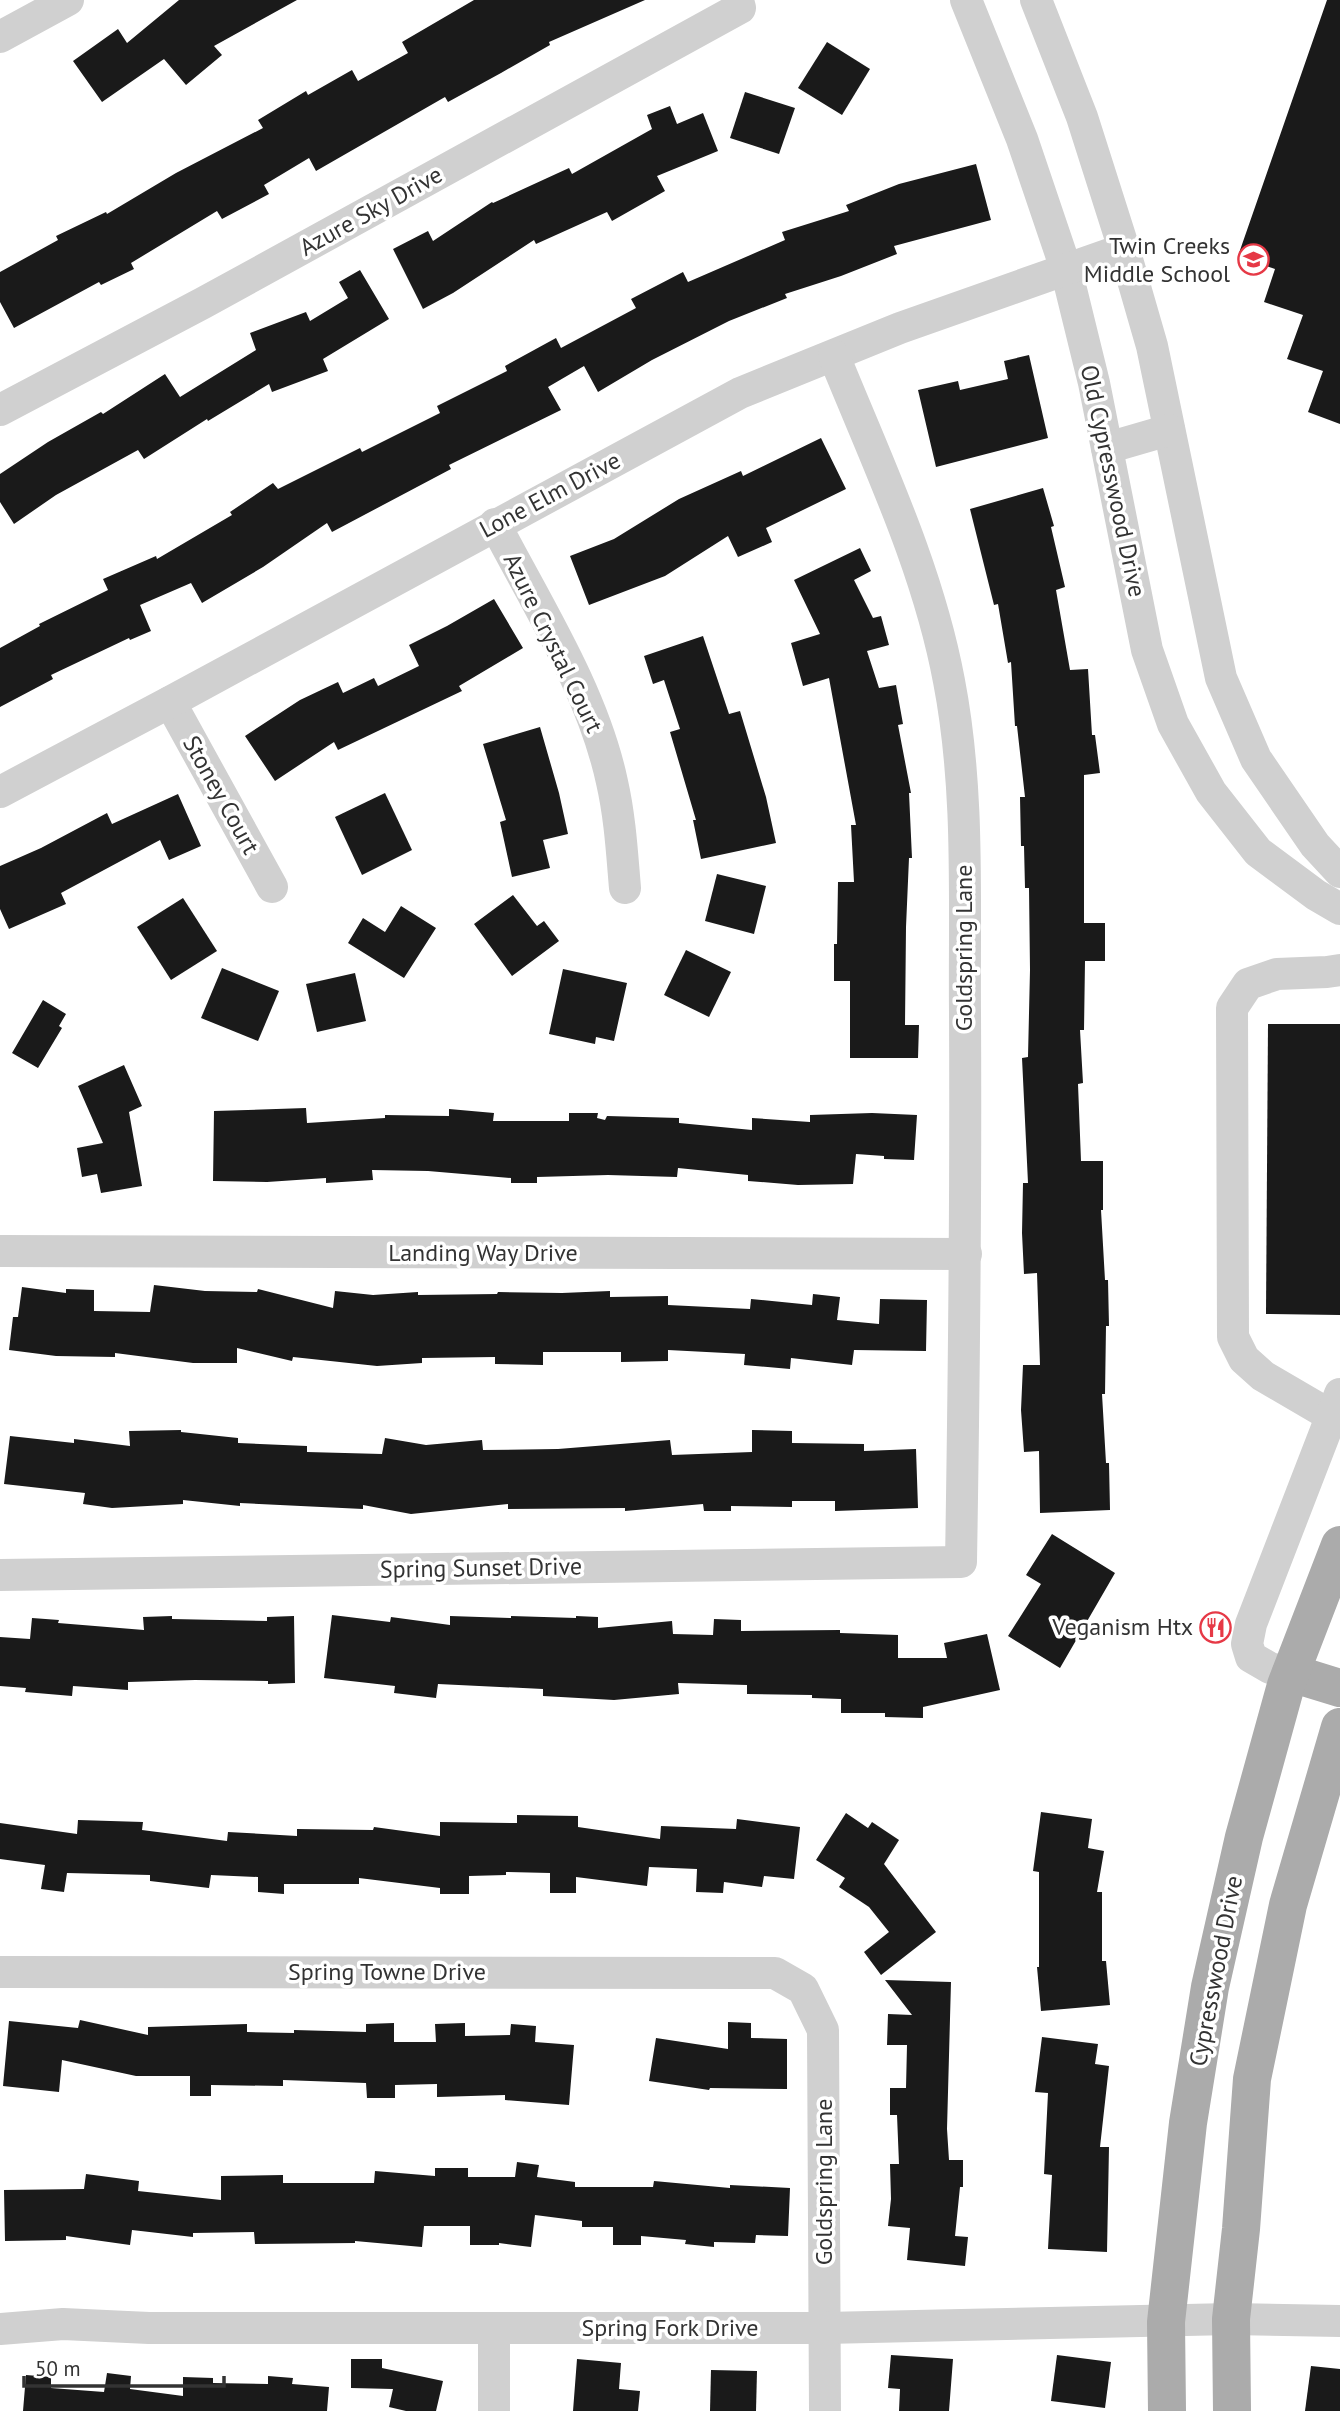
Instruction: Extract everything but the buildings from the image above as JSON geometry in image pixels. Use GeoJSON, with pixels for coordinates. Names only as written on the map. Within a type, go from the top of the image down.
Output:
{"type":"FeatureCollection","features":[{"type":"Feature","properties":{"kind":"main road","name":"Cypresswood Drive"},"geometry":{"type":"LineString","coordinates":[[1167,2411],[1166,2322],[1188,2123],[1210,1987],[1244,1837],[1291,1673],[1340,1545]]}},
{"type":"Feature","properties":{"kind":"main road"},"geometry":{"type":"LineString","coordinates":[[1291,1673],[1340,1688]]}},
{"type":"Feature","properties":{"kind":"main road"},"geometry":{"type":"LineString","coordinates":[[1232,2411],[1231,2319],[1241,2230],[1252,2079],[1288,1905],[1340,1727]]}},
{"type":"Feature","properties":{"kind":"street"},"geometry":{"type":"LineString","coordinates":[[0,37],[68,0]]}},
{"type":"Feature","properties":{"kind":"street","name":"Old Cypresswood Drive"},"geometry":{"type":"LineString","coordinates":[[966,0],[1022,139],[1066,269],[1107,448],[1147,650],[1173,724],[1212,792],[1258,852],[1316,895],[1340,909]]}},
{"type":"Feature","properties":{"kind":"street"},"geometry":{"type":"LineString","coordinates":[[1036,0],[1082,117],[1152,346],[1221,678],[1256,759],[1315,845],[1340,872]]}},
{"type":"Feature","properties":{"kind":"street","name":"Azure Sky Drive"},"geometry":{"type":"LineString","coordinates":[[0,410],[203,303],[739,4]]}},
{"type":"Feature","properties":{"kind":"street","name":"Lone Elm Drive"},"geometry":{"type":"LineString","coordinates":[[0,792],[740,393],[900,328],[1124,249]]}},
{"type":"Feature","properties":{"kind":"street","name":"Goldspring Lane"},"geometry":{"type":"LineString","coordinates":[[834,356],[923,576],[949,681],[958,757],[964,831],[966,1254],[961,1562]]}},
{"type":"Feature","properties":{"kind":"street"},"geometry":{"type":"LineString","coordinates":[[1107,448],[1169,430]]}},
{"type":"Feature","properties":{"kind":"street","name":"Azure Crystal Court"},"geometry":{"type":"LineString","coordinates":[[495,524],[569,665],[594,722],[612,781],[625,888]]}},
{"type":"Feature","properties":{"kind":"street","name":"Stoney Court"},"geometry":{"type":"LineString","coordinates":[[170,702],[272,887]]}},
{"type":"Feature","properties":{"kind":"street"},"geometry":{"type":"LineString","coordinates":[[1291,1673],[1270,1668],[1251,1657],[1247,1644],[1251,1624],[1337,1410],[1263,1376],[1244,1359],[1233,1337],[1232,1008],[1248,984],[1277,974],[1340,970]]}},
{"type":"Feature","properties":{"kind":"street","name":"Landing Way Drive"},"geometry":{"type":"LineString","coordinates":[[0,1251],[966,1254]]}},
{"type":"Feature","properties":{"kind":"street","name":"Spring Sunset Drive"},"geometry":{"type":"LineString","coordinates":[[0,1575],[961,1562]]}},
{"type":"Feature","properties":{"kind":"street","name":"Spring Towne Drive"},"geometry":{"type":"LineString","coordinates":[[0,1972],[775,1973]]}},
{"type":"Feature","properties":{"kind":"street","name":"Goldspring Lane"},"geometry":{"type":"LineString","coordinates":[[775,1973],[803,1989],[823,2030],[825,2411]]}},
{"type":"Feature","properties":{"kind":"street","name":"Spring Fork Drive"},"geometry":{"type":"LineString","coordinates":[[0,2329],[63,2324],[149,2328],[825,2328],[1231,2319],[1340,2321]]}},
{"type":"Feature","properties":{"kind":"street"},"geometry":{"type":"LineString","coordinates":[[494,2328],[494,2411]]}},
{"type":"Feature","properties":{"kind":"place","name":"Twin Creeks Middle School"},"geometry":{"type":"Point","coordinates":[1253,260]}},
{"type":"Feature","properties":{"kind":"place","name":"Veganism Htx"},"geometry":{"type":"Point","coordinates":[1216,1627]}}]}
